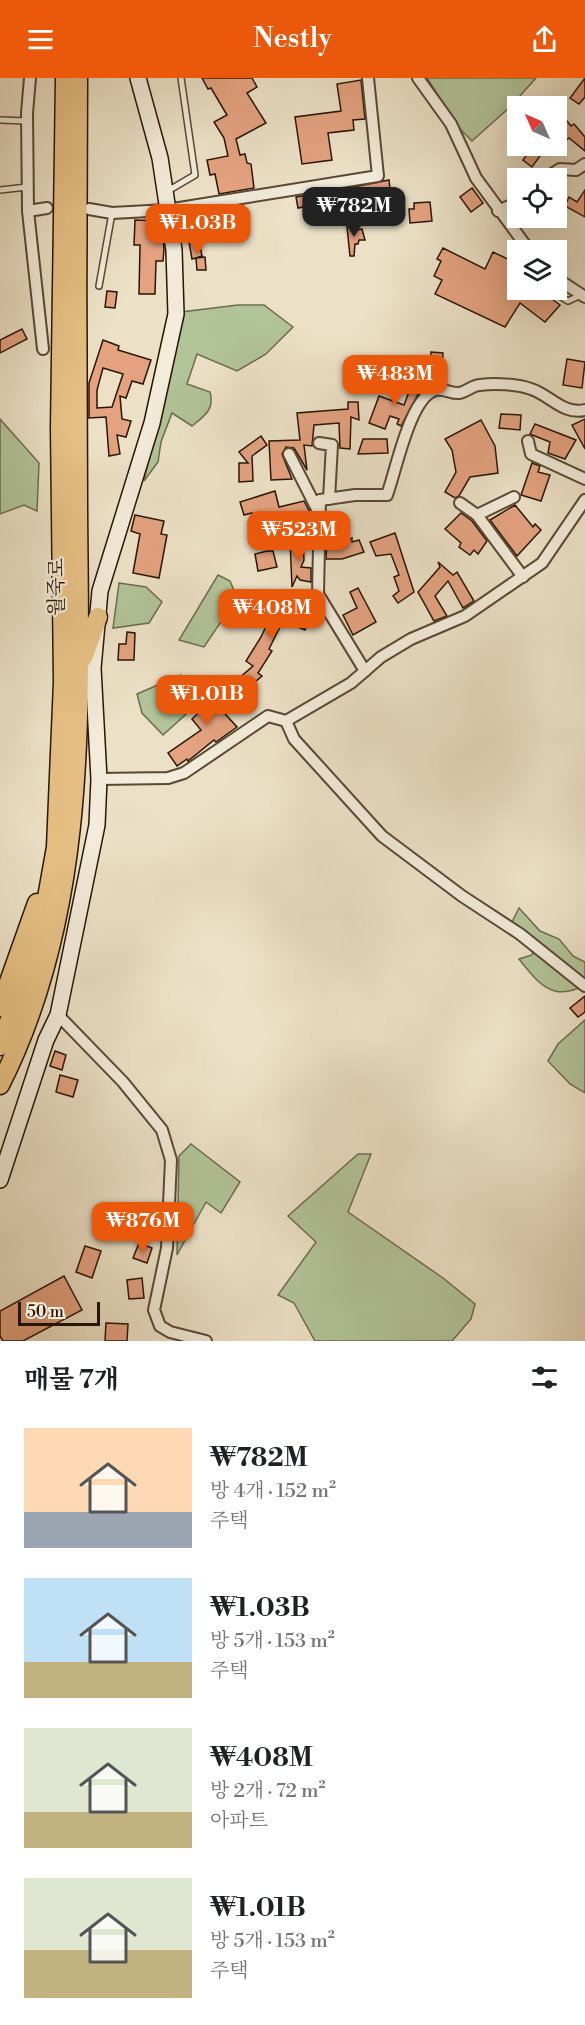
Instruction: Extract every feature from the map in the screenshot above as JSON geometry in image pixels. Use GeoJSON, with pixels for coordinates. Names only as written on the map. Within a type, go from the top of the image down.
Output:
{"type":"FeatureCollection","features":[{"type":"Feature","properties":{"kind":"main road","name":"월죽로"},"geometry":{"type":"LineString","coordinates":[[0,1046],[40,937],[56,847],[63,682],[60,428],[64,78]]}},
{"type":"Feature","properties":{"kind":"main road","name":"월죽로"},"geometry":{"type":"LineString","coordinates":[[0,1085],[30,1012],[49,947],[67,865],[79,750],[78,78]]}},
{"type":"Feature","properties":{"kind":"main road"},"geometry":{"type":"LineString","coordinates":[[80,668],[98,617]]}},
{"type":"Feature","properties":{"kind":"main road"},"geometry":{"type":"LineString","coordinates":[[0,1007],[9,990],[56,847]]}},
{"type":"Feature","properties":{"kind":"street"},"geometry":{"type":"LineString","coordinates":[[30,78],[27,121],[27,211],[43,349]]}},
{"type":"Feature","properties":{"kind":"street"},"geometry":{"type":"LineString","coordinates":[[0,1180],[46,1040],[58,1015],[97,825],[99,779],[93,668],[100,591],[152,423],[176,314],[174,250],[165,193],[159,158],[138,78]]}},
{"type":"Feature","properties":{"kind":"street"},"geometry":{"type":"LineString","coordinates":[[89,209],[112,213],[167,210],[378,176],[368,78]]}},
{"type":"Feature","properties":{"kind":"street"},"geometry":{"type":"LineString","coordinates":[[418,78],[451,124],[476,178],[521,240]]}},
{"type":"Feature","properties":{"kind":"street"},"geometry":{"type":"LineString","coordinates":[[567,169],[576,170],[585,164]]}},
{"type":"Feature","properties":{"kind":"street"},"geometry":{"type":"LineString","coordinates":[[498,211],[507,207]]}},
{"type":"Feature","properties":{"kind":"street"},"geometry":{"type":"LineString","coordinates":[[27,211],[47,208]]}},
{"type":"Feature","properties":{"kind":"street"},"geometry":{"type":"LineString","coordinates":[[567,285],[583,296]]}},
{"type":"Feature","properties":{"kind":"street"},"geometry":{"type":"LineString","coordinates":[[365,671],[318,594],[320,500],[387,495],[405,436],[424,396],[438,389],[458,393],[479,384],[518,386],[532,389],[560,407],[579,412],[585,410]]}},
{"type":"Feature","properties":{"kind":"street"},"geometry":{"type":"LineString","coordinates":[[528,441],[531,454],[585,479]]}},
{"type":"Feature","properties":{"kind":"street"},"geometry":{"type":"LineString","coordinates":[[319,443],[332,445],[329,498]]}},
{"type":"Feature","properties":{"kind":"street"},"geometry":{"type":"LineString","coordinates":[[289,454],[321,516]]}},
{"type":"Feature","properties":{"kind":"street"},"geometry":{"type":"LineString","coordinates":[[477,515],[514,497]]}},
{"type":"Feature","properties":{"kind":"street"},"geometry":{"type":"LineString","coordinates":[[99,779],[168,778],[184,773],[268,716],[286,721],[351,683],[381,657],[411,639],[465,616],[542,563],[585,500]]}},
{"type":"Feature","properties":{"kind":"street"},"geometry":{"type":"LineString","coordinates":[[460,503],[477,515],[523,577]]}},
{"type":"Feature","properties":{"kind":"street"},"geometry":{"type":"LineString","coordinates":[[286,721],[294,739],[382,836],[462,896],[520,934],[585,986]]}},
{"type":"Feature","properties":{"kind":"street"},"geometry":{"type":"LineString","coordinates":[[58,1015],[123,1082],[162,1130],[171,1160],[167,1248],[154,1310],[160,1326],[170,1332],[206,1341]]}},
{"type":"Feature","properties":{"kind":"lane"},"geometry":{"type":"LineString","coordinates":[[165,193],[195,175],[181,78]]}},
{"type":"Feature","properties":{"kind":"lane"},"geometry":{"type":"LineString","coordinates":[[0,120],[27,121]]}},
{"type":"Feature","properties":{"kind":"lane"},"geometry":{"type":"LineString","coordinates":[[0,190],[27,187]]}},
{"type":"Feature","properties":{"kind":"lane"},"geometry":{"type":"LineString","coordinates":[[99,286],[112,213]]}},
{"type":"Feature","properties":{"kind":"lane"},"geometry":{"type":"LineString","coordinates":[[566,300],[583,296]]}},
{"type":"Feature","properties":{"kind":"green space"},"geometry":{"type":"Polygon","coordinates":[[[427,78],[536,78],[520,96],[507,96],[507,110],[472,141],[459,128],[427,78]]]}},
{"type":"Feature","properties":{"kind":"green space"},"geometry":{"type":"Polygon","coordinates":[[[238,305],[264,305],[293,327],[266,354],[237,371],[197,354],[187,384],[210,392],[210,408],[192,426],[172,413],[161,442],[158,462],[144,481],[181,312],[238,305]]]}},
{"type":"Feature","properties":{"kind":"green space"},"geometry":{"type":"Polygon","coordinates":[[[0,419],[39,463],[37,511],[24,505],[0,514],[0,419]]]}},
{"type":"Feature","properties":{"kind":"green space"},"geometry":{"type":"Polygon","coordinates":[[[218,575],[230,581],[237,598],[204,647],[179,640],[218,575]]]}},
{"type":"Feature","properties":{"kind":"green space"},"geometry":{"type":"Polygon","coordinates":[[[119,583],[146,587],[162,602],[149,623],[113,628],[119,583]]]}},
{"type":"Feature","properties":{"kind":"green space"},"geometry":{"type":"Polygon","coordinates":[[[181,675],[194,707],[163,735],[142,713],[137,694],[181,675]]]}},
{"type":"Feature","properties":{"kind":"green space"},"geometry":{"type":"Polygon","coordinates":[[[519,908],[540,931],[559,939],[573,956],[585,962],[585,985],[564,992],[555,991],[540,983],[526,968],[519,959],[532,955],[535,944],[511,924],[519,908]]]}},
{"type":"Feature","properties":{"kind":"green space"},"geometry":{"type":"Polygon","coordinates":[[[585,1020],[585,1093],[570,1084],[548,1061],[558,1044],[585,1020]]]}},
{"type":"Feature","properties":{"kind":"green space"},"geometry":{"type":"Polygon","coordinates":[[[191,1144],[240,1182],[221,1213],[206,1202],[177,1255],[179,1156],[191,1144]]]}},
{"type":"Feature","properties":{"kind":"green space"},"geometry":{"type":"Polygon","coordinates":[[[358,1154],[371,1154],[348,1212],[443,1278],[475,1304],[471,1319],[452,1341],[315,1341],[294,1303],[278,1295],[316,1242],[288,1216],[358,1154]]]}},
{"type":"Feature","properties":{"kind":"building"},"geometry":{"type":"Polygon","coordinates":[[[202,78],[252,78],[257,87],[247,93],[266,123],[236,139],[240,155],[245,154],[247,163],[251,164],[254,188],[219,194],[215,174],[210,175],[207,160],[228,156],[224,138],[214,122],[227,115],[211,88],[208,89],[202,78]]]}},
{"type":"Feature","properties":{"kind":"building"},"geometry":{"type":"Polygon","coordinates":[[[585,78],[585,97],[579,104],[570,98],[585,78]]]}},
{"type":"Feature","properties":{"kind":"building"},"geometry":{"type":"Polygon","coordinates":[[[361,80],[365,119],[353,120],[354,130],[328,133],[332,160],[302,164],[295,117],[341,111],[337,84],[361,80]]]}},
{"type":"Feature","properties":{"kind":"building"},"geometry":{"type":"Polygon","coordinates":[[[567,121],[571,126],[574,124],[585,137],[585,151],[569,138],[567,140],[567,121]]]}},
{"type":"Feature","properties":{"kind":"building"},"geometry":{"type":"Polygon","coordinates":[[[526,156],[540,156],[532,167],[523,160],[526,156]]]}},
{"type":"Feature","properties":{"kind":"building"},"geometry":{"type":"Polygon","coordinates":[[[389,180],[391,198],[352,207],[351,197],[344,198],[343,189],[389,180]]]}},
{"type":"Feature","properties":{"kind":"building"},"geometry":{"type":"Polygon","coordinates":[[[472,188],[483,203],[471,212],[460,197],[472,188]]]}},
{"type":"Feature","properties":{"kind":"building"},"geometry":{"type":"Polygon","coordinates":[[[585,190],[585,217],[567,207],[569,197],[577,202],[585,190]]]}},
{"type":"Feature","properties":{"kind":"building"},"geometry":{"type":"Polygon","coordinates":[[[319,193],[322,210],[309,212],[308,206],[298,208],[296,197],[319,193]]]}},
{"type":"Feature","properties":{"kind":"building"},"geometry":{"type":"Polygon","coordinates":[[[430,202],[432,221],[410,223],[409,209],[414,209],[414,203],[430,202]]]}},
{"type":"Feature","properties":{"kind":"building"},"geometry":{"type":"Polygon","coordinates":[[[135,220],[160,221],[159,239],[163,240],[164,249],[163,261],[156,261],[155,294],[139,294],[140,245],[134,245],[135,220]]]}},
{"type":"Feature","properties":{"kind":"building"},"geometry":{"type":"Polygon","coordinates":[[[358,226],[357,230],[362,229],[365,240],[359,240],[358,244],[355,244],[354,256],[350,256],[347,227],[358,226]]]}},
{"type":"Feature","properties":{"kind":"building"},"geometry":{"type":"Polygon","coordinates":[[[199,240],[202,256],[192,259],[189,242],[199,240]]]}},
{"type":"Feature","properties":{"kind":"building"},"geometry":{"type":"Polygon","coordinates":[[[443,248],[485,269],[493,252],[507,259],[507,300],[553,300],[560,305],[545,322],[520,303],[505,327],[435,294],[442,280],[434,276],[441,261],[437,259],[443,248]]]}},
{"type":"Feature","properties":{"kind":"building"},"geometry":{"type":"Polygon","coordinates":[[[205,257],[206,270],[197,270],[196,258],[205,257]]]}},
{"type":"Feature","properties":{"kind":"building"},"geometry":{"type":"Polygon","coordinates":[[[107,291],[117,292],[115,308],[105,307],[107,291]]]}},
{"type":"Feature","properties":{"kind":"building"},"geometry":{"type":"Polygon","coordinates":[[[22,329],[27,339],[0,353],[0,340],[22,329]]]}},
{"type":"Feature","properties":{"kind":"building"},"geometry":{"type":"Polygon","coordinates":[[[103,340],[119,346],[118,350],[151,360],[143,384],[132,381],[126,398],[120,396],[122,419],[131,421],[126,437],[117,435],[120,454],[109,456],[106,417],[89,418],[89,383],[103,340]],[[103,368],[97,390],[97,408],[112,407],[123,374],[103,368]]]}},
{"type":"Feature","properties":{"kind":"building"},"geometry":{"type":"Polygon","coordinates":[[[431,352],[443,353],[442,367],[430,366],[431,352]]]}},
{"type":"Feature","properties":{"kind":"building"},"geometry":{"type":"Polygon","coordinates":[[[567,359],[585,362],[582,388],[563,385],[567,359]]]}},
{"type":"Feature","properties":{"kind":"building"},"geometry":{"type":"Polygon","coordinates":[[[406,376],[423,385],[401,426],[397,424],[399,419],[390,416],[385,429],[369,423],[379,396],[404,405],[410,389],[402,385],[406,376]]]}},
{"type":"Feature","properties":{"kind":"building"},"geometry":{"type":"Polygon","coordinates":[[[348,402],[358,402],[359,420],[351,417],[350,449],[340,448],[339,423],[314,425],[312,446],[304,445],[307,470],[294,448],[286,447],[282,454],[292,479],[271,480],[269,441],[300,440],[297,413],[348,409],[348,402]]]}},
{"type":"Feature","properties":{"kind":"building"},"geometry":{"type":"Polygon","coordinates":[[[501,414],[521,415],[520,430],[499,428],[501,414]]]}},
{"type":"Feature","properties":{"kind":"building"},"geometry":{"type":"Polygon","coordinates":[[[585,419],[585,449],[572,425],[585,419]]]}},
{"type":"Feature","properties":{"kind":"building"},"geometry":{"type":"Polygon","coordinates":[[[481,420],[495,446],[498,473],[470,477],[459,496],[455,498],[445,492],[456,472],[452,450],[445,439],[481,420]]]}},
{"type":"Feature","properties":{"kind":"building"},"geometry":{"type":"Polygon","coordinates":[[[535,424],[576,440],[565,459],[548,453],[550,442],[530,434],[535,424]]]}},
{"type":"Feature","properties":{"kind":"building"},"geometry":{"type":"Polygon","coordinates":[[[261,436],[267,445],[252,456],[253,481],[239,482],[239,463],[248,463],[239,452],[261,436]]]}},
{"type":"Feature","properties":{"kind":"building"},"geometry":{"type":"Polygon","coordinates":[[[363,439],[387,439],[388,453],[358,454],[363,439]]]}},
{"type":"Feature","properties":{"kind":"building"},"geometry":{"type":"Polygon","coordinates":[[[532,463],[540,466],[538,472],[550,475],[541,501],[521,495],[532,463]]]}},
{"type":"Feature","properties":{"kind":"building"},"geometry":{"type":"Polygon","coordinates":[[[275,491],[279,507],[304,501],[312,516],[312,533],[301,534],[296,514],[256,523],[252,513],[244,515],[240,502],[275,491]]]}},
{"type":"Feature","properties":{"kind":"building"},"geometry":{"type":"Polygon","coordinates":[[[515,505],[533,527],[535,524],[541,530],[517,556],[490,520],[515,505]]]}},
{"type":"Feature","properties":{"kind":"building"},"geometry":{"type":"Polygon","coordinates":[[[461,513],[472,521],[487,541],[478,554],[474,550],[470,555],[459,547],[461,543],[445,529],[461,513]]]}},
{"type":"Feature","properties":{"kind":"building"},"geometry":{"type":"Polygon","coordinates":[[[135,515],[164,521],[161,534],[167,535],[159,578],[133,573],[140,534],[131,531],[135,515]]]}},
{"type":"Feature","properties":{"kind":"building"},"geometry":{"type":"Polygon","coordinates":[[[395,533],[414,592],[398,603],[393,596],[399,591],[394,577],[399,575],[391,554],[376,556],[370,542],[395,533]]]}},
{"type":"Feature","properties":{"kind":"building"},"geometry":{"type":"Polygon","coordinates":[[[327,538],[332,538],[332,546],[352,538],[352,542],[359,540],[364,552],[342,559],[326,559],[327,538]]]}},
{"type":"Feature","properties":{"kind":"building"},"geometry":{"type":"Polygon","coordinates":[[[303,539],[304,560],[301,567],[311,568],[311,582],[300,580],[297,576],[292,587],[290,540],[303,539]]]}},
{"type":"Feature","properties":{"kind":"building"},"geometry":{"type":"Polygon","coordinates":[[[273,551],[277,567],[258,571],[255,554],[273,551]]]}},
{"type":"Feature","properties":{"kind":"building"},"geometry":{"type":"Polygon","coordinates":[[[438,562],[453,575],[457,572],[474,601],[463,608],[448,581],[435,596],[447,616],[434,621],[418,592],[440,567],[438,562]]]}},
{"type":"Feature","properties":{"kind":"building"},"geometry":{"type":"Polygon","coordinates":[[[358,588],[376,622],[353,635],[343,615],[357,608],[350,592],[358,588]]]}},
{"type":"Feature","properties":{"kind":"building"},"geometry":{"type":"Polygon","coordinates":[[[275,596],[284,598],[286,610],[301,610],[304,601],[315,606],[305,630],[283,621],[269,649],[272,651],[258,673],[262,676],[240,695],[231,685],[253,666],[246,661],[261,637],[275,607],[273,607],[275,596]]]}},
{"type":"Feature","properties":{"kind":"building"},"geometry":{"type":"Polygon","coordinates":[[[127,632],[135,633],[134,660],[118,660],[119,644],[126,644],[127,632]]]}},
{"type":"Feature","properties":{"kind":"building"},"geometry":{"type":"Polygon","coordinates":[[[223,680],[233,693],[217,705],[237,727],[216,742],[214,740],[188,761],[187,759],[177,766],[168,753],[201,730],[192,719],[211,701],[205,694],[223,680]]]}},
{"type":"Feature","properties":{"kind":"building"},"geometry":{"type":"Polygon","coordinates":[[[585,996],[585,1012],[578,1017],[570,1008],[585,996]]]}},
{"type":"Feature","properties":{"kind":"building"},"geometry":{"type":"Polygon","coordinates":[[[55,1051],[66,1055],[62,1070],[50,1066],[55,1051]]]}},
{"type":"Feature","properties":{"kind":"building"},"geometry":{"type":"Polygon","coordinates":[[[60,1075],[78,1080],[73,1097],[56,1092],[60,1075]]]}},
{"type":"Feature","properties":{"kind":"building"},"geometry":{"type":"Polygon","coordinates":[[[147,1208],[159,1213],[150,1235],[138,1230],[147,1208]]]}},
{"type":"Feature","properties":{"kind":"building"},"geometry":{"type":"Polygon","coordinates":[[[139,1243],[152,1248],[147,1263],[133,1258],[139,1243]]]}},
{"type":"Feature","properties":{"kind":"building"},"geometry":{"type":"Polygon","coordinates":[[[85,1246],[101,1251],[92,1278],[76,1272],[85,1246]]]}},
{"type":"Feature","properties":{"kind":"building"},"geometry":{"type":"Polygon","coordinates":[[[64,1276],[82,1310],[23,1341],[3,1341],[0,1336],[0,1311],[64,1276]]]}},
{"type":"Feature","properties":{"kind":"building"},"geometry":{"type":"Polygon","coordinates":[[[142,1278],[144,1298],[129,1299],[127,1280],[142,1278]]]}},
{"type":"Feature","properties":{"kind":"building"},"geometry":{"type":"Polygon","coordinates":[[[106,1323],[128,1324],[127,1341],[105,1341],[106,1323]]]}}]}
